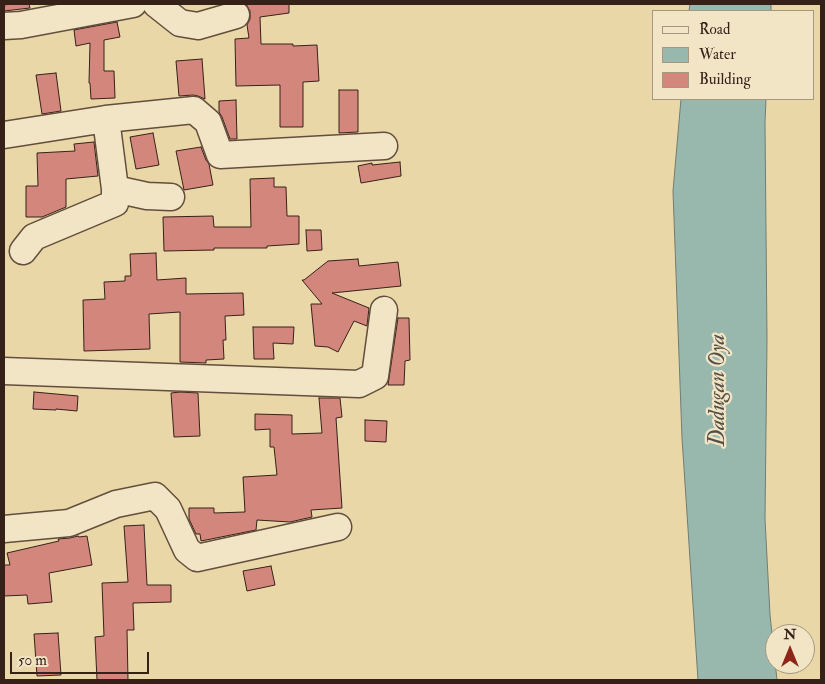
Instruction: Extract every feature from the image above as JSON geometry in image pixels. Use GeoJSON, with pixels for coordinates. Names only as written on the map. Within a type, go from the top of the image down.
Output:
{"type":"FeatureCollection","features":[{"type":"Feature","properties":{"kind":"street"},"geometry":{"type":"LineString","coordinates":[[4,26],[21,25],[133,4]]}},
{"type":"Feature","properties":{"kind":"street"},"geometry":{"type":"LineString","coordinates":[[156,4],[180,23],[198,26],[236,15]]}},
{"type":"Feature","properties":{"kind":"street"},"geometry":{"type":"LineString","coordinates":[[4,135],[106,119],[194,110],[208,122],[220,155],[384,146]]}},
{"type":"Feature","properties":{"kind":"street"},"geometry":{"type":"LineString","coordinates":[[23,251],[34,237],[115,203],[106,119]]}},
{"type":"Feature","properties":{"kind":"street"},"geometry":{"type":"LineString","coordinates":[[115,189],[147,196],[171,197]]}},
{"type":"Feature","properties":{"kind":"street"},"geometry":{"type":"LineString","coordinates":[[4,371],[359,384],[375,376],[384,310]]}},
{"type":"Feature","properties":{"kind":"street"},"geometry":{"type":"LineString","coordinates":[[4,529],[68,523],[116,504],[155,496],[168,509],[187,550],[197,558],[338,527]]}},
{"type":"Feature","properties":{"kind":"water"},"geometry":{"type":"Polygon","coordinates":[[[690,4],[771,4],[771,10],[689,10],[690,4]]]}},
{"type":"Feature","properties":{"kind":"water","name":"Dadugan Oya"},"geometry":{"type":"Polygon","coordinates":[[[681,100],[766,100],[767,339],[765,519],[771,624],[765,624],[765,674],[776,674],[777,680],[698,680],[682,438],[673,191],[681,100]]]}},
{"type":"Feature","properties":{"kind":"building"},"geometry":{"type":"Polygon","coordinates":[[[29,4],[30,8],[4,11],[4,5],[29,4]]]}},
{"type":"Feature","properties":{"kind":"building"},"geometry":{"type":"Polygon","coordinates":[[[246,4],[289,4],[289,13],[260,17],[261,44],[317,45],[319,81],[303,82],[303,127],[280,127],[280,85],[236,86],[235,39],[249,38],[247,25],[250,19],[250,11],[246,4]]]}},
{"type":"Feature","properties":{"kind":"building"},"geometry":{"type":"Polygon","coordinates":[[[117,22],[120,37],[104,40],[104,71],[114,71],[115,98],[91,99],[89,83],[90,43],[76,46],[74,30],[117,22]]]}},
{"type":"Feature","properties":{"kind":"building"},"geometry":{"type":"Polygon","coordinates":[[[202,59],[205,99],[193,95],[179,96],[176,61],[202,59]]]}},
{"type":"Feature","properties":{"kind":"building"},"geometry":{"type":"Polygon","coordinates":[[[56,73],[61,111],[42,114],[36,75],[56,73]]]}},
{"type":"Feature","properties":{"kind":"building"},"geometry":{"type":"Polygon","coordinates":[[[339,90],[358,90],[358,132],[339,133],[339,90]]]}},
{"type":"Feature","properties":{"kind":"building"},"geometry":{"type":"Polygon","coordinates":[[[236,100],[237,139],[230,139],[219,112],[219,101],[236,100]]]}},
{"type":"Feature","properties":{"kind":"building"},"geometry":{"type":"Polygon","coordinates":[[[153,133],[159,165],[136,169],[130,137],[153,133]]]}},
{"type":"Feature","properties":{"kind":"building"},"geometry":{"type":"Polygon","coordinates":[[[94,142],[98,176],[66,179],[66,207],[42,217],[26,217],[26,186],[38,186],[37,153],[75,151],[74,144],[94,142]]]}},
{"type":"Feature","properties":{"kind":"building"},"geometry":{"type":"Polygon","coordinates":[[[201,147],[209,164],[213,185],[184,190],[176,151],[201,147]]]}},
{"type":"Feature","properties":{"kind":"building"},"geometry":{"type":"Polygon","coordinates":[[[400,162],[401,176],[361,183],[358,166],[372,163],[372,165],[400,162]]]}},
{"type":"Feature","properties":{"kind":"building"},"geometry":{"type":"Polygon","coordinates":[[[274,178],[274,187],[286,187],[287,216],[299,216],[299,244],[267,246],[267,248],[214,248],[214,250],[164,251],[163,217],[213,216],[214,227],[251,227],[250,179],[274,178]]]}},
{"type":"Feature","properties":{"kind":"building"},"geometry":{"type":"Polygon","coordinates":[[[306,230],[321,230],[322,250],[307,251],[306,230]]]}},
{"type":"Feature","properties":{"kind":"building"},"geometry":{"type":"Polygon","coordinates":[[[156,253],[157,280],[186,278],[186,294],[243,293],[244,315],[225,316],[226,340],[223,340],[224,359],[206,360],[206,363],[180,362],[180,312],[149,314],[150,349],[84,351],[83,300],[105,299],[104,282],[125,281],[125,276],[131,276],[130,254],[156,253]]]}},
{"type":"Feature","properties":{"kind":"building"},"geometry":{"type":"Polygon","coordinates":[[[358,259],[359,266],[398,262],[401,286],[332,293],[369,308],[367,326],[354,321],[338,352],[328,347],[315,346],[311,304],[322,304],[302,280],[328,261],[358,259]]]}},
{"type":"Feature","properties":{"kind":"building"},"geometry":{"type":"Polygon","coordinates":[[[398,318],[409,318],[410,360],[405,361],[404,385],[388,385],[398,318]]]}},
{"type":"Feature","properties":{"kind":"building"},"geometry":{"type":"Polygon","coordinates":[[[253,327],[294,327],[293,344],[273,343],[274,359],[254,359],[253,327]]]}},
{"type":"Feature","properties":{"kind":"building"},"geometry":{"type":"Polygon","coordinates":[[[34,392],[78,396],[77,411],[33,409],[34,392]]]}},
{"type":"Feature","properties":{"kind":"building"},"geometry":{"type":"Polygon","coordinates":[[[171,393],[198,393],[200,436],[174,437],[171,393]]]}},
{"type":"Feature","properties":{"kind":"building"},"geometry":{"type":"Polygon","coordinates":[[[319,398],[340,398],[342,417],[336,418],[342,508],[311,510],[312,517],[290,522],[257,520],[256,530],[201,541],[200,534],[196,534],[189,519],[189,508],[214,508],[214,513],[245,512],[243,477],[277,475],[274,447],[270,447],[270,429],[255,430],[255,414],[292,415],[292,434],[322,433],[319,398]]]}},
{"type":"Feature","properties":{"kind":"building"},"geometry":{"type":"Polygon","coordinates":[[[365,420],[387,421],[386,442],[365,441],[365,420]]]}},
{"type":"Feature","properties":{"kind":"building"},"geometry":{"type":"Polygon","coordinates":[[[144,525],[147,585],[171,585],[171,602],[133,603],[134,630],[127,630],[128,680],[97,680],[95,637],[104,636],[102,583],[128,582],[124,526],[144,525]]]}},
{"type":"Feature","properties":{"kind":"building"},"geometry":{"type":"Polygon","coordinates":[[[87,536],[92,565],[49,573],[52,602],[28,604],[27,595],[4,596],[4,565],[10,565],[7,553],[59,541],[58,539],[87,536]]]}},
{"type":"Feature","properties":{"kind":"building"},"geometry":{"type":"Polygon","coordinates":[[[271,566],[275,585],[247,591],[243,571],[271,566]]]}},
{"type":"Feature","properties":{"kind":"building"},"geometry":{"type":"Polygon","coordinates":[[[58,633],[61,675],[37,676],[34,634],[58,633]]]}}]}
